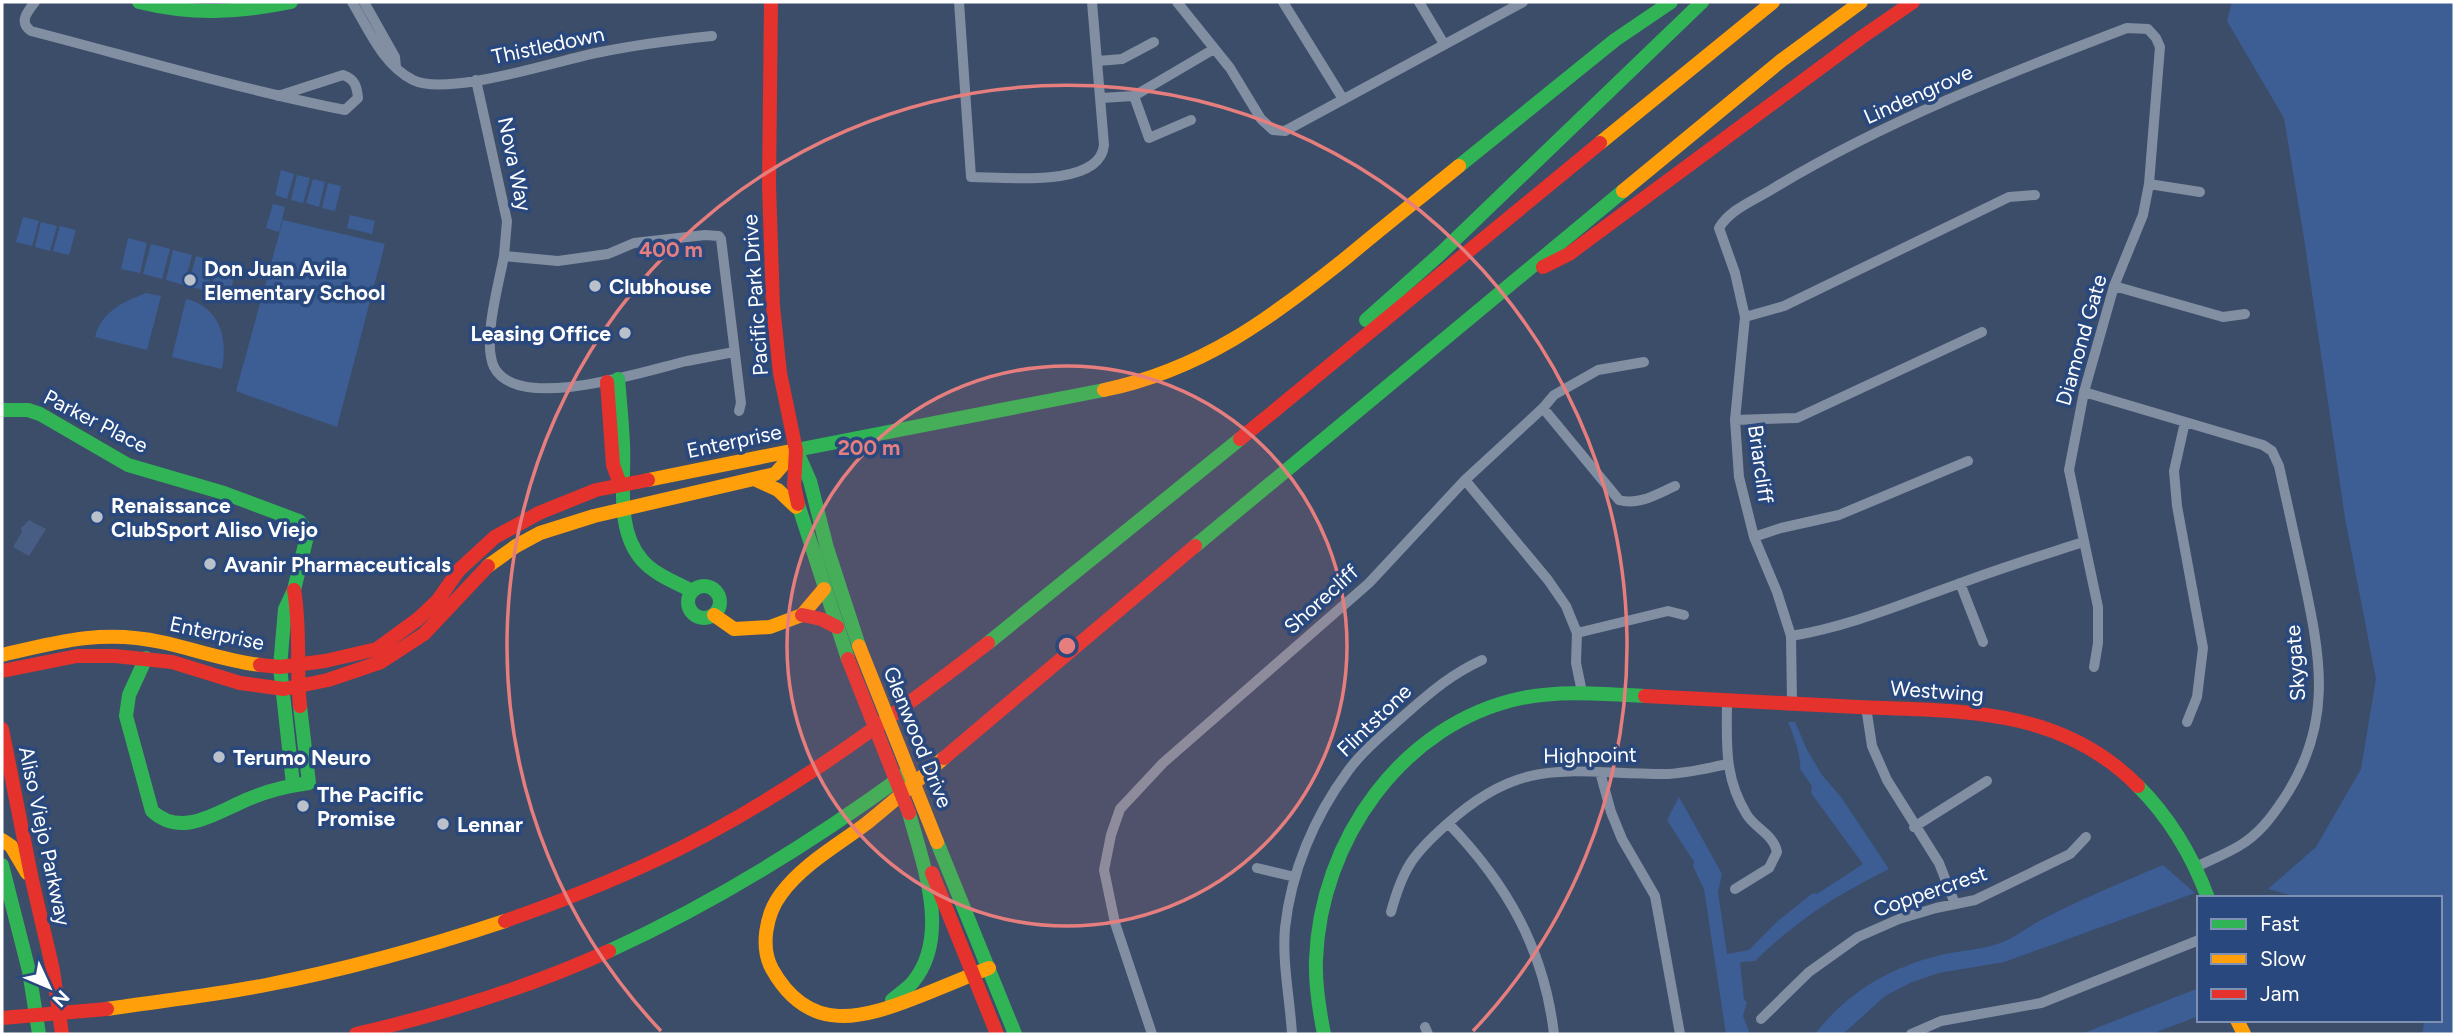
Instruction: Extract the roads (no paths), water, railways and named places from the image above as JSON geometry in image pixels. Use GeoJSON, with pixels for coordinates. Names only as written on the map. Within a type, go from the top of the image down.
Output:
{"type":"FeatureCollection","features":[{"type":"Feature","properties":{"kind":"main road"},"geometry":{"type":"LineString","coordinates":[[139,2],[190,13],[220,14],[291,2]]}},
{"type":"Feature","properties":{"kind":"main road","name":"Pacific Park Drive"},"geometry":{"type":"LineString","coordinates":[[771,2],[769,185],[773,306],[780,373],[796,450],[794,485],[800,514],[848,659]]}},
{"type":"Feature","properties":{"kind":"main road"},"geometry":{"type":"LineString","coordinates":[[796,450],[1099,393],[1182,367],[1227,345],[1271,317],[1615,40],[1671,2]]}},
{"type":"Feature","properties":{"kind":"main road"},"geometry":{"type":"LineString","coordinates":[[1145,516],[1440,254],[1702,2]]}},
{"type":"Feature","properties":{"kind":"main road"},"geometry":{"type":"LineString","coordinates":[[2,1018],[107,1009],[265,985],[366,962],[468,933],[569,898],[705,834],[847,749],[953,671],[1452,266],[1691,65],[1773,2]]}},
{"type":"Feature","properties":{"kind":"main road"},"geometry":{"type":"LineString","coordinates":[[989,968],[880,1012],[859,1016],[825,1015],[807,1007],[793,996],[777,977],[768,961],[765,941],[771,913],[779,896],[812,862],[868,821],[1087,635],[1782,60],[1861,2]]}},
{"type":"Feature","properties":{"kind":"main road"},"geometry":{"type":"LineString","coordinates":[[1508,285],[1569,254],[1913,2]]}},
{"type":"Feature","properties":{"kind":"main road"},"geometry":{"type":"LineString","coordinates":[[613,381],[613,465],[622,487],[629,534],[638,556],[654,572],[692,591]]}},
{"type":"Feature","properties":{"kind":"main road","name":"Parker Place"},"geometry":{"type":"LineString","coordinates":[[2,410],[28,410],[40,414],[128,465],[224,493],[299,521],[308,532],[294,590],[285,609],[280,667],[291,688],[309,783],[293,784],[291,688],[298,665],[298,611],[294,590]]}},
{"type":"Feature","properties":{"kind":"main road","name":"Enterprise"},"geometry":{"type":"LineString","coordinates":[[2,671],[77,656],[145,658],[172,662],[240,683],[291,688],[328,680],[381,662],[424,634],[485,568],[540,533],[625,509],[775,474],[796,450]]}},
{"type":"Feature","properties":{"kind":"main road","name":"Enterprise"},"geometry":{"type":"LineString","coordinates":[[2,655],[78,637],[116,636],[158,641],[242,663],[280,667],[325,661],[377,649],[418,619],[438,600],[459,570],[495,537],[539,513],[596,490],[622,487],[796,450]]}},
{"type":"Feature","properties":{"kind":"main road","name":"Glenwood Drive"},"geometry":{"type":"LineString","coordinates":[[796,450],[810,481],[827,548],[859,646],[1015,1034]]}},
{"type":"Feature","properties":{"kind":"main road"},"geometry":{"type":"LineString","coordinates":[[754,480],[786,494],[800,514]]}},
{"type":"Feature","properties":{"kind":"main road"},"geometry":{"type":"LineString","coordinates":[[699,586],[712,589],[719,596],[716,611],[703,618],[690,612],[687,604],[692,591],[699,586]]}},
{"type":"Feature","properties":{"kind":"main road"},"geometry":{"type":"LineString","coordinates":[[716,611],[739,622],[741,628],[770,626],[802,615],[824,589]]}},
{"type":"Feature","properties":{"kind":"main road"},"geometry":{"type":"LineString","coordinates":[[802,615],[821,619],[837,627]]}},
{"type":"Feature","properties":{"kind":"main road"},"geometry":{"type":"LineString","coordinates":[[356,1034],[382,1029],[526,987],[651,931],[725,892],[860,809],[1087,635]]}},
{"type":"Feature","properties":{"kind":"main road"},"geometry":{"type":"LineString","coordinates":[[145,658],[129,695],[126,716],[152,811],[157,818],[166,823],[194,821],[293,784]]}},
{"type":"Feature","properties":{"kind":"main road","name":"Glenwood Drive"},"geometry":{"type":"LineString","coordinates":[[848,659],[909,813],[922,854]]}},
{"type":"Feature","properties":{"kind":"main road","name":"Westwing"},"geometry":{"type":"LineString","coordinates":[[1324,1034],[1316,978],[1322,910],[1339,852],[1368,800],[1385,778],[1417,748],[1454,724],[1505,703],[1553,693],[1793,702],[1964,712],[2018,719],[2064,735],[2105,758],[2139,785],[2164,813],[2196,866],[2207,896]]}},
{"type":"Feature","properties":{"kind":"main road","name":"Aliso Viejo Parkway"},"geometry":{"type":"LineString","coordinates":[[2,729],[53,970],[62,1034]]}},
{"type":"Feature","properties":{"kind":"main road"},"geometry":{"type":"LineString","coordinates":[[2,840],[11,846],[32,880]]}},
{"type":"Feature","properties":{"kind":"main road"},"geometry":{"type":"LineString","coordinates":[[859,1016],[906,991],[926,963],[932,943],[932,915],[922,854]]}},
{"type":"Feature","properties":{"kind":"main road"},"geometry":{"type":"LineString","coordinates":[[922,854],[997,1034]]}},
{"type":"Feature","properties":{"kind":"main road"},"geometry":{"type":"LineString","coordinates":[[2,865],[29,971],[38,1034]]}},
{"type":"Feature","properties":{"kind":"street"},"geometry":{"type":"LineString","coordinates":[[35,2],[25,15],[24,23],[31,31],[278,96],[345,110],[358,98],[354,82],[343,75],[278,96]]}},
{"type":"Feature","properties":{"kind":"street","name":"Thistledown"},"geometry":{"type":"LineString","coordinates":[[352,2],[388,62],[418,82],[439,85],[476,80],[596,53],[677,39],[712,36]]}},
{"type":"Feature","properties":{"kind":"street"},"geometry":{"type":"LineString","coordinates":[[364,2],[395,57],[396,67]]}},
{"type":"Feature","properties":{"kind":"street"},"geometry":{"type":"LineString","coordinates":[[959,2],[971,177],[1066,177],[1082,172],[1098,160],[1103,152],[1101,99],[1092,2]]}},
{"type":"Feature","properties":{"kind":"street"},"geometry":{"type":"LineString","coordinates":[[1177,2],[1246,92],[1261,119],[1273,130],[1285,131],[1523,2]]}},
{"type":"Feature","properties":{"kind":"street"},"geometry":{"type":"LineString","coordinates":[[1283,2],[1343,99]]}},
{"type":"Feature","properties":{"kind":"street"},"geometry":{"type":"LineString","coordinates":[[1419,2],[1444,44]]}},
{"type":"Feature","properties":{"kind":"street","name":"Lindengrove"},"geometry":{"type":"LineString","coordinates":[[1719,228],[1726,217],[1890,125],[2127,28],[2148,29]]}},
{"type":"Feature","properties":{"kind":"street","name":"Diamond Gate"},"geometry":{"type":"LineString","coordinates":[[2094,667],[2098,643],[2098,607],[2069,470],[2084,392],[2114,286],[2143,215],[2149,184],[2160,47],[2157,38],[2148,29]]}},
{"type":"Feature","properties":{"kind":"street"},"geometry":{"type":"LineString","coordinates":[[1098,61],[1122,59],[1154,42]]}},
{"type":"Feature","properties":{"kind":"street"},"geometry":{"type":"LineString","coordinates":[[1101,99],[1134,96],[1214,49]]}},
{"type":"Feature","properties":{"kind":"street","name":"Nova Way"},"geometry":{"type":"LineString","coordinates":[[476,80],[508,221],[490,338],[493,365],[500,374],[510,382],[535,387],[567,387],[613,381],[734,352]]}},
{"type":"Feature","properties":{"kind":"street"},"geometry":{"type":"LineString","coordinates":[[1134,96],[1149,138],[1191,120]]}},
{"type":"Feature","properties":{"kind":"street"},"geometry":{"type":"LineString","coordinates":[[2149,184],[2200,192]]}},
{"type":"Feature","properties":{"kind":"street"},"geometry":{"type":"LineString","coordinates":[[1745,317],[1784,306],[2009,197],[2035,195]]}},
{"type":"Feature","properties":{"kind":"street","name":"Briarcliff"},"geometry":{"type":"LineString","coordinates":[[1719,228],[1735,273],[1745,317],[1735,420],[1739,477],[1755,537],[1791,636],[1793,702]]}},
{"type":"Feature","properties":{"kind":"street"},"geometry":{"type":"LineString","coordinates":[[504,256],[558,261],[608,254],[634,243],[705,234],[719,236],[741,403],[739,411]]}},
{"type":"Feature","properties":{"kind":"street"},"geometry":{"type":"LineString","coordinates":[[2114,286],[2223,317],[2245,314]]}},
{"type":"Feature","properties":{"kind":"street"},"geometry":{"type":"LineString","coordinates":[[1735,420],[1797,418],[1982,332]]}},
{"type":"Feature","properties":{"kind":"street","name":"Shorecliff"},"geometry":{"type":"LineString","coordinates":[[1152,1034],[1115,923],[1104,870],[1111,835],[1120,809],[1163,763],[1369,583],[1465,481],[1554,395],[1598,370],[1644,362]]}},
{"type":"Feature","properties":{"kind":"street"},"geometry":{"type":"LineString","coordinates":[[2084,392],[2185,422],[2174,471],[2177,506],[2203,648],[2197,696],[2187,722]]}},
{"type":"Feature","properties":{"kind":"street"},"geometry":{"type":"LineString","coordinates":[[1543,408],[1619,500],[1628,503],[1638,501],[1675,486]]}},
{"type":"Feature","properties":{"kind":"street","name":"Skygate"},"geometry":{"type":"LineString","coordinates":[[2185,422],[2263,445],[2273,451],[2317,641],[2320,684],[2317,723],[2308,754],[2292,786],[2267,823],[2241,846],[2196,866]]}},
{"type":"Feature","properties":{"kind":"street"},"geometry":{"type":"LineString","coordinates":[[1755,537],[1781,528],[1839,516],[1968,461]]}},
{"type":"Feature","properties":{"kind":"street"},"geometry":{"type":"LineString","coordinates":[[1465,481],[1548,580],[1566,606],[1577,633],[1576,663],[1582,692]]}},
{"type":"Feature","properties":{"kind":"street"},"geometry":{"type":"LineString","coordinates":[[1791,636],[1831,629],[1884,612],[1960,583],[2084,542]]}},
{"type":"Feature","properties":{"kind":"street"},"geometry":{"type":"LineString","coordinates":[[1960,583],[1983,642]]}},
{"type":"Feature","properties":{"kind":"street"},"geometry":{"type":"LineString","coordinates":[[1577,633],[1668,611],[1684,615]]}},
{"type":"Feature","properties":{"kind":"street","name":"Flintstone"},"geometry":{"type":"LineString","coordinates":[[1292,1034],[1285,964],[1285,928],[1296,877],[1316,824],[1349,770],[1389,729],[1446,680],[1482,660]]}},
{"type":"Feature","properties":{"kind":"street"},"geometry":{"type":"LineString","coordinates":[[1727,699],[1727,764],[1739,802],[1750,820],[1772,840],[1777,852],[1769,867],[1735,889]]}},
{"type":"Feature","properties":{"kind":"street"},"geometry":{"type":"LineString","coordinates":[[1866,708],[1872,746],[1887,780],[1939,863],[1955,904]]}},
{"type":"Feature","properties":{"kind":"street","name":"Highpoint"},"geometry":{"type":"LineString","coordinates":[[1391,912],[1405,869],[1424,846],[1473,801],[1497,788],[1527,775],[1563,770],[1667,774],[1727,764]]}},
{"type":"Feature","properties":{"kind":"street"},"geometry":{"type":"LineString","coordinates":[[1600,772],[1614,821],[1655,896],[1679,1034]]}},
{"type":"Feature","properties":{"kind":"street"},"geometry":{"type":"LineString","coordinates":[[1914,827],[1987,781]]}},
{"type":"Feature","properties":{"kind":"street"},"geometry":{"type":"LineString","coordinates":[[1448,823],[1495,877],[1516,912],[1539,964],[1551,1008],[1554,1034]]}},
{"type":"Feature","properties":{"kind":"street","name":"Coppercrest"},"geometry":{"type":"LineString","coordinates":[[1761,1019],[1809,972],[1858,937],[1899,919],[1975,900],[2070,854],[2086,837]]}},
{"type":"Feature","properties":{"kind":"street"},"geometry":{"type":"LineString","coordinates":[[1258,868],[1296,877]]}},
{"type":"Feature","properties":{"kind":"street"},"geometry":{"type":"LineString","coordinates":[[1911,1034],[1941,1021],[2041,1003],[2197,941]]}},
{"type":"Feature","properties":{"kind":"place","name":"Don Juan Avila Elementary School"},"geometry":{"type":"Point","coordinates":[190,280]}},
{"type":"Feature","properties":{"kind":"place","name":"Clubhouse"},"geometry":{"type":"Point","coordinates":[595,286]}},
{"type":"Feature","properties":{"kind":"place","name":"Leasing Office"},"geometry":{"type":"Point","coordinates":[625,333]}},
{"type":"Feature","properties":{"kind":"place","name":"Renaissance ClubSport Aliso Viejo"},"geometry":{"type":"Point","coordinates":[97,517]}},
{"type":"Feature","properties":{"kind":"place","name":"Avanir Pharmaceuticals"},"geometry":{"type":"Point","coordinates":[210,564]}},
{"type":"Feature","properties":{"kind":"place","name":"Terumo Neuro"},"geometry":{"type":"Point","coordinates":[219,757]}},
{"type":"Feature","properties":{"kind":"place","name":"The Pacific Promise"},"geometry":{"type":"Point","coordinates":[303,806]}},
{"type":"Feature","properties":{"kind":"place","name":"Lennar"},"geometry":{"type":"Point","coordinates":[443,824]}}]}
